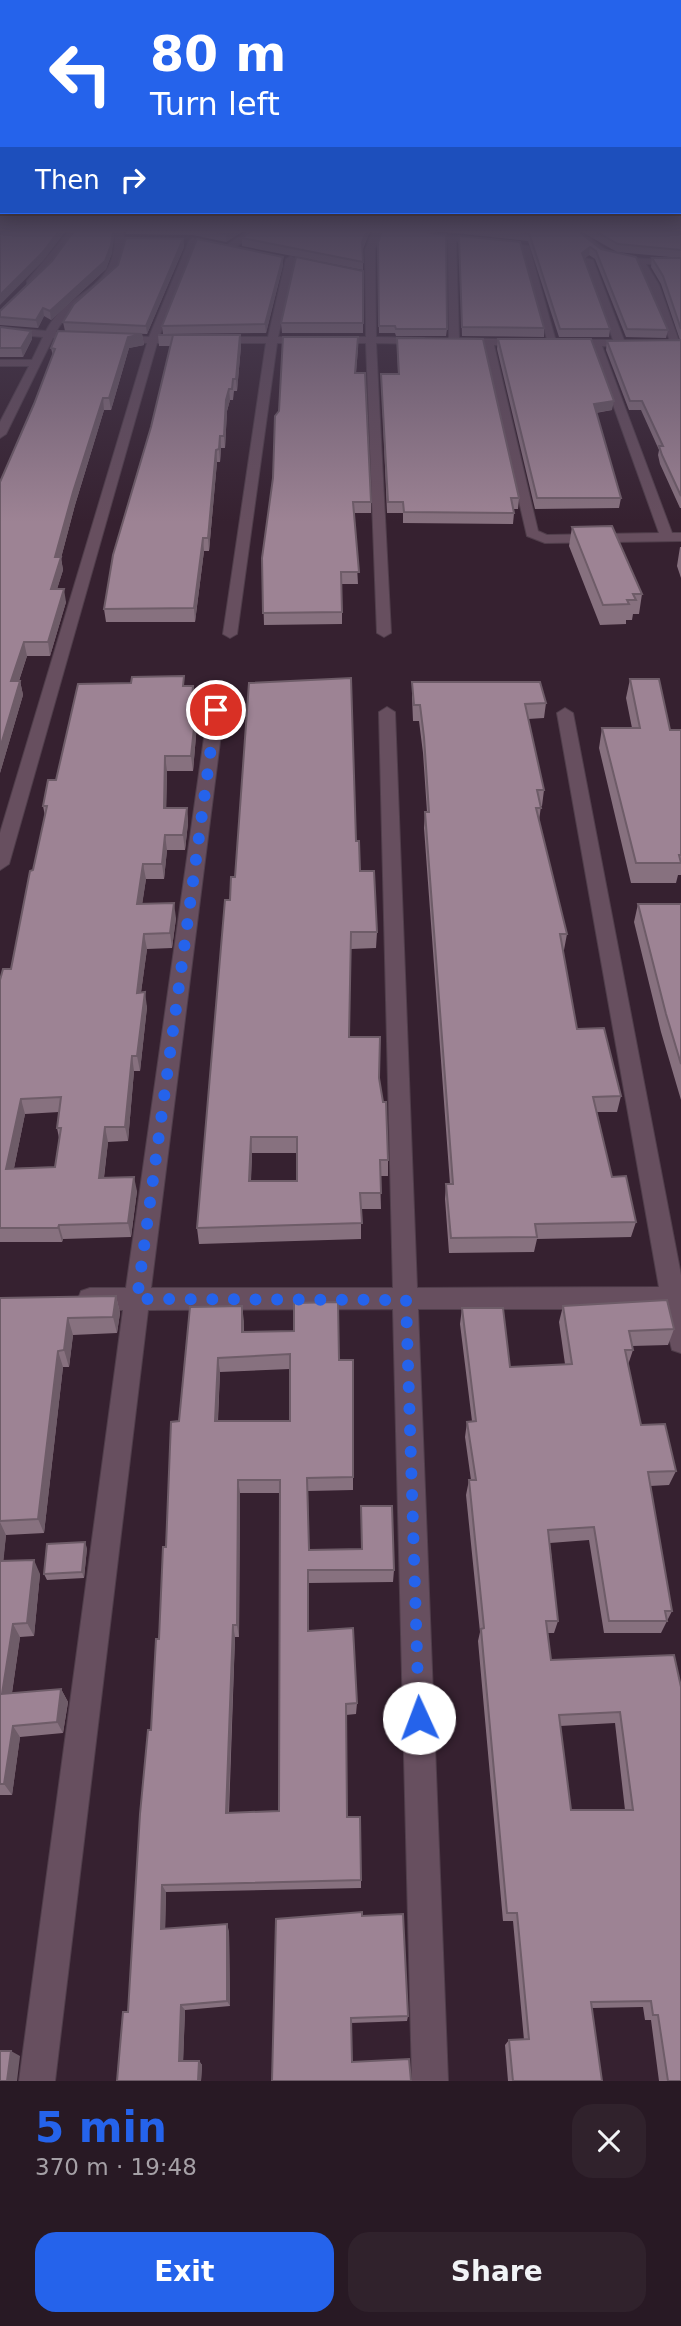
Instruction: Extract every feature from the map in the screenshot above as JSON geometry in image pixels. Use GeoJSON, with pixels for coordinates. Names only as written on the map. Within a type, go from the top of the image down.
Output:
{"type":"FeatureCollection","features":[{"type":"Feature","properties":{"kind":"street"},"geometry":{"type":"LineString","coordinates":[[0,434],[33,363],[53,328]]}},
{"type":"Feature","properties":{"kind":"street"},"geometry":{"type":"LineString","coordinates":[[0,864],[158,328]]}},
{"type":"Feature","properties":{"kind":"street"},"geometry":{"type":"LineString","coordinates":[[230,634],[275,328]]}},
{"type":"Feature","properties":{"kind":"street"},"geometry":{"type":"LineString","coordinates":[[370,328],[384,633]]}},
{"type":"Feature","properties":{"kind":"street"},"geometry":{"type":"LineString","coordinates":[[454,328],[454,341]]}},
{"type":"Feature","properties":{"kind":"street"},"geometry":{"type":"LineString","coordinates":[[549,328],[553,343]]}},
{"type":"Feature","properties":{"kind":"street"},"geometry":{"type":"LineString","coordinates":[[614,328],[620,344]]}},
{"type":"Feature","properties":{"kind":"street"},"geometry":{"type":"LineString","coordinates":[[0,330],[51,336],[153,340],[371,339],[678,344]]}},
{"type":"Feature","properties":{"kind":"street"},"geometry":{"type":"LineString","coordinates":[[488,342],[532,533],[545,539],[674,537],[596,344]]}},
{"type":"Feature","properties":{"kind":"street"},"geometry":{"type":"LineString","coordinates":[[0,363],[33,363]]}},
{"type":"Feature","properties":{"kind":"street"},"geometry":{"type":"LineString","coordinates":[[37,2081],[216,710]]}},
{"type":"Feature","properties":{"kind":"street"},"geometry":{"type":"LineString","coordinates":[[387,712],[430,2081]]}},
{"type":"Feature","properties":{"kind":"street"},"geometry":{"type":"LineString","coordinates":[[565,713],[677,1298],[681,1342]]}},
{"type":"Feature","properties":{"kind":"street"},"geometry":{"type":"LineString","coordinates":[[68,1299],[677,1298]]}},
{"type":"Feature","properties":{"kind":"building"},"geometry":{"type":"Polygon","coordinates":[[[0,328],[31,331],[21,348],[0,348],[0,328]]]}},
{"type":"Feature","properties":{"kind":"building"},"geometry":{"type":"Polygon","coordinates":[[[396,328],[447,329],[396,329],[396,328]]]}},
{"type":"Feature","properties":{"kind":"building"},"geometry":{"type":"Polygon","coordinates":[[[560,328],[610,329],[560,329],[560,328]]]}},
{"type":"Feature","properties":{"kind":"building"},"geometry":{"type":"Polygon","coordinates":[[[667,328],[668,330],[627,329],[667,328]]]}},
{"type":"Feature","properties":{"kind":"building"},"geometry":{"type":"Polygon","coordinates":[[[58,331],[142,334],[128,337],[109,398],[103,398],[55,557],[61,557],[51,589],[64,589],[48,642],[24,642],[11,681],[20,681],[0,748],[0,482],[34,404],[55,349],[51,348],[58,331]]]}},
{"type":"Feature","properties":{"kind":"building"},"geometry":{"type":"Polygon","coordinates":[[[173,335],[240,335],[236,379],[233,379],[232,389],[229,389],[224,436],[220,436],[219,449],[216,450],[208,538],[203,538],[194,608],[104,609],[113,555],[151,427],[173,335]]]}},
{"type":"Feature","properties":{"kind":"building"},"geometry":{"type":"Polygon","coordinates":[[[283,337],[358,337],[355,373],[365,373],[371,502],[353,502],[359,572],[341,572],[342,612],[263,613],[262,558],[273,478],[275,416],[279,411],[283,337]]]}},
{"type":"Feature","properties":{"kind":"building"},"geometry":{"type":"Polygon","coordinates":[[[397,338],[483,339],[519,498],[511,498],[514,513],[404,512],[403,502],[388,502],[381,374],[399,374],[397,338]]]}},
{"type":"Feature","properties":{"kind":"building"},"geometry":{"type":"Polygon","coordinates":[[[498,339],[591,339],[614,401],[594,404],[621,498],[537,498],[498,339]]]}},
{"type":"Feature","properties":{"kind":"building"},"geometry":{"type":"Polygon","coordinates":[[[681,340],[681,496],[659,446],[663,446],[642,401],[630,401],[607,341],[681,340]]]}},
{"type":"Feature","properties":{"kind":"building"},"geometry":{"type":"Polygon","coordinates":[[[612,526],[642,594],[633,594],[636,600],[627,600],[629,604],[603,605],[572,527],[612,526]]]}},
{"type":"Feature","properties":{"kind":"building"},"geometry":{"type":"Polygon","coordinates":[[[184,676],[183,686],[193,686],[191,709],[196,709],[191,756],[165,756],[164,808],[187,808],[183,835],[165,835],[162,864],[143,864],[137,904],[174,903],[170,933],[144,934],[137,993],[145,992],[137,1056],[132,1056],[125,1127],[105,1127],[99,1178],[134,1177],[128,1223],[59,1225],[58,1228],[0,1228],[0,980],[3,969],[11,969],[30,871],[33,870],[47,806],[43,806],[48,780],[56,780],[78,684],[131,683],[132,677],[184,676]],[[61,1097],[21,1099],[6,1169],[55,1167],[61,1128],[57,1128],[61,1097]]]}},
{"type":"Feature","properties":{"kind":"building"},"geometry":{"type":"Polygon","coordinates":[[[351,678],[356,841],[359,841],[360,871],[374,871],[377,932],[351,932],[349,1037],[380,1037],[379,1078],[383,1102],[386,1102],[388,1160],[380,1160],[381,1193],[360,1193],[362,1223],[197,1228],[225,900],[230,900],[231,877],[235,877],[249,683],[351,678]],[[251,1137],[249,1181],[297,1181],[297,1137],[251,1137]]]}},
{"type":"Feature","properties":{"kind":"building"},"geometry":{"type":"Polygon","coordinates":[[[630,679],[659,679],[670,730],[681,730],[681,863],[636,863],[602,728],[640,728],[630,679]]]}},
{"type":"Feature","properties":{"kind":"building"},"geometry":{"type":"Polygon","coordinates":[[[412,682],[540,682],[546,703],[525,704],[544,790],[537,790],[541,808],[536,808],[567,934],[560,934],[577,1029],[604,1028],[621,1096],[593,1097],[612,1177],[626,1176],[636,1222],[535,1224],[537,1237],[451,1238],[446,1184],[453,1184],[425,812],[429,812],[424,737],[420,705],[414,705],[412,682]]]}},
{"type":"Feature","properties":{"kind":"building"},"geometry":{"type":"Polygon","coordinates":[[[638,904],[681,904],[681,1064],[666,1014],[638,904]]]}},
{"type":"Feature","properties":{"kind":"building"},"geometry":{"type":"Polygon","coordinates":[[[116,1296],[113,1317],[68,1318],[64,1350],[58,1351],[38,1519],[0,1521],[0,1298],[116,1296]]]}},
{"type":"Feature","properties":{"kind":"building"},"geometry":{"type":"Polygon","coordinates":[[[667,1300],[674,1329],[629,1331],[633,1350],[625,1350],[641,1425],[665,1424],[676,1471],[648,1472],[672,1611],[665,1611],[667,1621],[609,1621],[594,1527],[548,1530],[558,1621],[546,1621],[551,1660],[674,1655],[681,1687],[681,2081],[668,2081],[658,2015],[653,2015],[651,2001],[591,2002],[602,2081],[513,2081],[509,2040],[529,2039],[517,1913],[507,1913],[469,1480],[476,1480],[467,1422],[476,1421],[462,1308],[503,1308],[510,1367],[572,1364],[563,1306],[667,1300]],[[620,1712],[559,1715],[571,1810],[633,1810],[620,1712]]]}},
{"type":"Feature","properties":{"kind":"building"},"geometry":{"type":"Polygon","coordinates":[[[338,1302],[339,1360],[353,1360],[353,1477],[307,1478],[309,1550],[362,1549],[361,1506],[392,1506],[394,1570],[308,1570],[308,1631],[353,1628],[357,1703],[346,1704],[347,1817],[360,1817],[361,1880],[162,1885],[161,1929],[227,1924],[227,2001],[181,2005],[179,2061],[199,2061],[198,2081],[117,2081],[123,2012],[128,2012],[140,1814],[148,1730],[151,1730],[156,1639],[159,1639],[171,1422],[179,1421],[190,1307],[242,1306],[242,1332],[294,1331],[294,1303],[338,1302]],[[290,1354],[218,1358],[215,1421],[290,1421],[290,1354]],[[238,1480],[237,1625],[233,1625],[226,1813],[279,1811],[280,1480],[238,1480]]]}},
{"type":"Feature","properties":{"kind":"building"},"geometry":{"type":"Polygon","coordinates":[[[85,1542],[82,1572],[44,1574],[47,1544],[85,1542]]]}},
{"type":"Feature","properties":{"kind":"building"},"geometry":{"type":"Polygon","coordinates":[[[34,1560],[27,1623],[13,1624],[2,1694],[61,1689],[57,1722],[13,1726],[4,1784],[0,1784],[0,1561],[34,1560]]]}},
{"type":"Feature","properties":{"kind":"building"},"geometry":{"type":"Polygon","coordinates":[[[362,1912],[362,1916],[403,1914],[408,2016],[351,2018],[352,2062],[409,2059],[411,2081],[272,2081],[276,1919],[362,1912]]]}},
{"type":"Feature","properties":{"kind":"building"},"geometry":{"type":"Polygon","coordinates":[[[0,2051],[11,2051],[7,2081],[0,2081],[0,2051]]]}},
{"type":"Feature","properties":{"kind":"route"},"geometry":{"type":"LineString","coordinates":[[216,710],[137,1299],[406,1300],[419,1718]]}}]}
